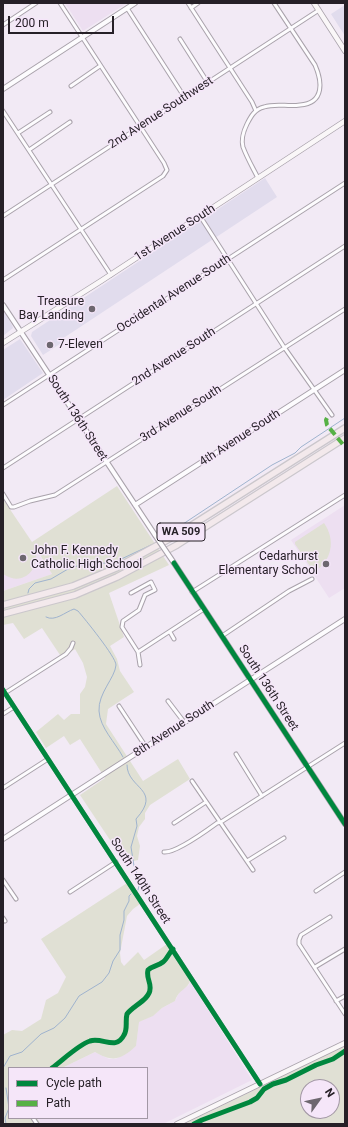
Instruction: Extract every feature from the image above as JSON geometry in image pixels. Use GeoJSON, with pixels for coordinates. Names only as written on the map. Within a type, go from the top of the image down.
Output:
{"type":"FeatureCollection","features":[{"type":"Feature","properties":{"kind":"highway","name":"WA 509"},"geometry":{"type":"LineString","coordinates":[[3,605],[73,586],[116,568],[185,529],[345,428]]}},
{"type":"Feature","properties":{"kind":"highway","name":"WA 509"},"geometry":{"type":"LineString","coordinates":[[3,614],[75,594],[117,577],[177,545],[345,438]]}},
{"type":"Feature","properties":{"kind":"main road"},"geometry":{"type":"LineString","coordinates":[[314,3],[345,51]]}},
{"type":"Feature","properties":{"kind":"main road","name":"1st Avenue South"},"geometry":{"type":"LineString","coordinates":[[3,343],[111,275],[345,121]]}},
{"type":"Feature","properties":{"kind":"main road"},"geometry":{"type":"LineString","coordinates":[[177,1124],[345,1043]]}},
{"type":"Feature","properties":{"kind":"street"},"geometry":{"type":"LineString","coordinates":[[3,25],[36,3]]}},
{"type":"Feature","properties":{"kind":"street"},"geometry":{"type":"LineString","coordinates":[[3,280],[163,176],[167,170],[164,163],[60,3]]}},
{"type":"Feature","properties":{"kind":"street"},"geometry":{"type":"LineString","coordinates":[[3,89],[135,3]]}},
{"type":"Feature","properties":{"kind":"street"},"geometry":{"type":"LineString","coordinates":[[188,3],[252,102],[256,111]]}},
{"type":"Feature","properties":{"kind":"street"},"geometry":{"type":"LineString","coordinates":[[190,8],[198,3]]}},
{"type":"Feature","properties":{"kind":"street"},"geometry":{"type":"LineString","coordinates":[[258,178],[242,146],[242,140],[250,118],[256,111],[263,107],[278,104],[300,106],[311,102],[317,96],[321,86],[315,65],[274,3]]}},
{"type":"Feature","properties":{"kind":"street"},"geometry":{"type":"LineString","coordinates":[[127,8],[185,98]]}},
{"type":"Feature","properties":{"kind":"street","name":"2nd Avenue Southwest"},"geometry":{"type":"LineString","coordinates":[[3,216],[319,10]]}},
{"type":"Feature","properties":{"kind":"street"},"geometry":{"type":"LineString","coordinates":[[180,39],[208,83]]}},
{"type":"Feature","properties":{"kind":"street"},"geometry":{"type":"LineString","coordinates":[[71,86],[100,66]]}},
{"type":"Feature","properties":{"kind":"street"},"geometry":{"type":"LineString","coordinates":[[3,111],[111,275]]}},
{"type":"Feature","properties":{"kind":"street"},"geometry":{"type":"LineString","coordinates":[[18,133],[50,112]]}},
{"type":"Feature","properties":{"kind":"street"},"geometry":{"type":"LineString","coordinates":[[29,150],[70,122]]}},
{"type":"Feature","properties":{"kind":"street","name":"Occidental Avenue South"},"geometry":{"type":"LineString","coordinates":[[3,405],[345,183]]}},
{"type":"Feature","properties":{"kind":"street"},"geometry":{"type":"LineString","coordinates":[[200,216],[284,347],[332,415]]}},
{"type":"Feature","properties":{"kind":"street","name":"2nd Avenue South"},"geometry":{"type":"LineString","coordinates":[[3,468],[345,246]]}},
{"type":"Feature","properties":{"kind":"street","name":"South 136th Street"},"geometry":{"type":"LineString","coordinates":[[3,305],[345,824]]}},
{"type":"Feature","properties":{"kind":"street","name":"3rd Avenue South"},"geometry":{"type":"LineString","coordinates":[[3,494],[11,507],[55,495],[345,309]]}},
{"type":"Feature","properties":{"kind":"street","name":"4th Avenue South"},"geometry":{"type":"LineString","coordinates":[[135,505],[345,370]]}},
{"type":"Feature","properties":{"kind":"street"},"geometry":{"type":"LineString","coordinates":[[192,592],[345,494]]}},
{"type":"Feature","properties":{"kind":"street"},"geometry":{"type":"LineString","coordinates":[[222,636],[289,590],[312,579]]}},
{"type":"Feature","properties":{"kind":"street"},"geometry":{"type":"LineString","coordinates":[[131,593],[151,582],[155,590],[145,595],[139,610],[123,621],[122,627],[138,652],[140,665]]}},
{"type":"Feature","properties":{"kind":"street"},"geometry":{"type":"LineString","coordinates":[[138,652],[204,610]]}},
{"type":"Feature","properties":{"kind":"street","name":"8th Avenue South"},"geometry":{"type":"LineString","coordinates":[[3,839],[345,619]]}},
{"type":"Feature","properties":{"kind":"street"},"geometry":{"type":"LineString","coordinates":[[170,632],[174,639]]}},
{"type":"Feature","properties":{"kind":"street"},"geometry":{"type":"LineString","coordinates":[[4,691],[66,654],[73,643]]}},
{"type":"Feature","properties":{"kind":"street","name":"South 140th Street"},"geometry":{"type":"LineString","coordinates":[[4,691],[260,1084]]}},
{"type":"Feature","properties":{"kind":"street"},"geometry":{"type":"LineString","coordinates":[[168,701],[184,722]]}},
{"type":"Feature","properties":{"kind":"street"},"geometry":{"type":"LineString","coordinates":[[119,706],[146,747]]}},
{"type":"Feature","properties":{"kind":"street"},"geometry":{"type":"LineString","coordinates":[[3,714],[14,707]]}},
{"type":"Feature","properties":{"kind":"street"},"geometry":{"type":"LineString","coordinates":[[164,852],[179,848],[345,743]]}},
{"type":"Feature","properties":{"kind":"street"},"geometry":{"type":"LineString","coordinates":[[236,754],[262,796]]}},
{"type":"Feature","properties":{"kind":"street"},"geometry":{"type":"LineString","coordinates":[[3,788],[48,759]]}},
{"type":"Feature","properties":{"kind":"street"},"geometry":{"type":"LineString","coordinates":[[192,782],[253,870]]}},
{"type":"Feature","properties":{"kind":"street"},"geometry":{"type":"LineString","coordinates":[[174,823],[206,802]]}},
{"type":"Feature","properties":{"kind":"street"},"geometry":{"type":"LineString","coordinates":[[247,861],[284,838]]}},
{"type":"Feature","properties":{"kind":"street"},"geometry":{"type":"LineString","coordinates":[[70,892],[116,862]]}},
{"type":"Feature","properties":{"kind":"street"},"geometry":{"type":"LineString","coordinates":[[316,891],[345,872]]}},
{"type":"Feature","properties":{"kind":"street"},"geometry":{"type":"LineString","coordinates":[[3,880],[16,899]]}},
{"type":"Feature","properties":{"kind":"street"},"geometry":{"type":"LineString","coordinates":[[330,916],[301,935],[298,940],[302,950],[315,967],[345,1014]]}},
{"type":"Feature","properties":{"kind":"street"},"geometry":{"type":"LineString","coordinates":[[315,967],[345,949]]}},
{"type":"Feature","properties":{"kind":"street"},"geometry":{"type":"LineString","coordinates":[[336,1001],[345,996]]}},
{"type":"Feature","properties":{"kind":"shaded area"},"geometry":{"type":"Polygon","coordinates":[[[65,3],[127,3],[83,31],[65,3]]]}},
{"type":"Feature","properties":{"kind":"shaded area"},"geometry":{"type":"Polygon","coordinates":[[[345,5],[345,36],[331,14],[345,5]]]}},
{"type":"Feature","properties":{"kind":"shaded area"},"geometry":{"type":"Polygon","coordinates":[[[265,178],[277,197],[62,339],[63,342],[43,355],[31,336],[32,332],[265,178]]]}},
{"type":"Feature","properties":{"kind":"shaded area"},"geometry":{"type":"Polygon","coordinates":[[[3,310],[13,328],[3,336],[3,310]]]}},
{"type":"Feature","properties":{"kind":"shaded area"},"geometry":{"type":"Polygon","coordinates":[[[20,339],[43,373],[3,400],[3,350],[20,339]]]}},
{"type":"Feature","properties":{"kind":"shaded area"},"geometry":{"type":"Polygon","coordinates":[[[117,486],[169,565],[109,593],[124,637],[110,646],[117,659],[120,671],[134,692],[108,709],[106,724],[143,781],[178,759],[190,779],[150,805],[145,813],[145,819],[139,827],[137,836],[140,846],[138,860],[130,862],[128,854],[122,858],[80,795],[105,778],[80,739],[70,745],[64,736],[46,748],[36,732],[58,714],[64,720],[71,714],[80,714],[80,694],[85,687],[87,677],[83,663],[75,649],[62,658],[42,628],[24,639],[13,623],[3,625],[3,591],[52,574],[35,547],[35,562],[29,574],[18,579],[11,578],[3,574],[3,499],[32,542],[117,486]]]}},
{"type":"Feature","properties":{"kind":"shaded area","name":"John F. Kennedy Catholic High School"},"geometry":{"type":"Polygon","coordinates":[[[3,499],[52,574],[3,591],[3,499]]]}},
{"type":"Feature","properties":{"kind":"shaded area","name":"Cedarhurst Elementary School"},"geometry":{"type":"Polygon","coordinates":[[[345,505],[345,588],[329,598],[291,540],[345,505]]]}},
{"type":"Feature","properties":{"kind":"shaded area"},"geometry":{"type":"Polygon","coordinates":[[[324,523],[330,536],[330,550],[325,562],[314,572],[295,542],[324,523]]]}},
{"type":"Feature","properties":{"kind":"shaded area"},"geometry":{"type":"Polygon","coordinates":[[[127,883],[140,904],[127,916],[120,953],[121,962],[124,966],[138,952],[144,960],[167,944],[190,981],[175,1001],[162,1008],[153,1016],[139,1022],[136,1046],[122,1057],[107,1058],[95,1052],[64,1067],[8,1067],[8,1119],[38,1119],[41,1124],[3,1124],[3,1035],[12,1030],[22,1031],[41,1019],[46,1000],[58,993],[66,977],[41,939],[127,883]]]}},
{"type":"Feature","properties":{"kind":"shaded area"},"geometry":{"type":"Polygon","coordinates":[[[190,981],[252,1080],[163,1124],[41,1124],[38,1119],[148,1119],[148,1067],[64,1067],[95,1052],[109,1059],[116,1059],[136,1046],[139,1022],[152,1016],[162,1008],[175,1001],[180,991],[189,985],[190,981]]]}},
{"type":"Feature","properties":{"kind":"shaded area"},"geometry":{"type":"Polygon","coordinates":[[[345,1046],[345,1124],[184,1124],[345,1046]]]}},
{"type":"Feature","properties":{"kind":"waterway"},"geometry":{"type":"LineString","coordinates":[[165,538],[174,530],[272,465],[295,453],[301,447],[345,418]]}},
{"type":"Feature","properties":{"kind":"waterway"},"geometry":{"type":"LineString","coordinates":[[28,593],[29,589],[35,583],[51,579],[68,569],[77,566],[115,562],[151,545]]}},
{"type":"Feature","properties":{"kind":"waterway"},"geometry":{"type":"LineString","coordinates":[[46,617],[53,618],[74,609],[78,611],[115,661],[115,670],[101,698],[99,711],[105,729],[123,757]]}},
{"type":"Feature","properties":{"kind":"waterway"},"geometry":{"type":"LineString","coordinates":[[127,765],[128,773],[142,790],[146,801],[143,809],[136,819],[137,826],[131,847],[134,866],[140,881],[138,890]]}},
{"type":"Feature","properties":{"kind":"waterway"},"geometry":{"type":"LineString","coordinates":[[3,1068],[10,1056],[22,1052],[41,1034],[54,1028],[65,1018],[79,996],[102,982],[109,973],[113,961],[120,950],[120,935],[124,920],[124,911],[131,894]]}},
{"type":"Feature","properties":{"kind":"waterway"},"geometry":{"type":"LineString","coordinates":[[6,1088],[8,1101]]}},
{"type":"Feature","properties":{"kind":"waterway"},"geometry":{"type":"LineString","coordinates":[[6,1124],[5,1118],[8,1110]]}},
{"type":"Feature","properties":{"kind":"marked path"},"geometry":{"type":"LineString","coordinates":[[327,418],[327,425],[345,447]]}},
{"type":"Feature","properties":{"kind":"cycle path"},"geometry":{"type":"LineString","coordinates":[[174,563],[345,824]]}},
{"type":"Feature","properties":{"kind":"cycle path"},"geometry":{"type":"LineString","coordinates":[[3,690],[260,1084]]}},
{"type":"Feature","properties":{"kind":"cycle path"},"geometry":{"type":"LineString","coordinates":[[53,1067],[76,1049],[90,1041],[95,1040],[113,1043],[121,1040],[126,1030],[127,1014],[149,993],[150,987],[148,970],[163,962],[173,949]]}},
{"type":"Feature","properties":{"kind":"cycle path"},"geometry":{"type":"LineString","coordinates":[[194,1124],[250,1102],[257,1098],[264,1089],[273,1084],[286,1080],[316,1065],[333,1059],[345,1051]]}},
{"type":"Feature","properties":{"kind":"place","name":"Treasure Bay Landing"},"geometry":{"type":"Point","coordinates":[92,309]}},
{"type":"Feature","properties":{"kind":"place","name":"7-Eleven"},"geometry":{"type":"Point","coordinates":[50,345]}},
{"type":"Feature","properties":{"kind":"place","name":"John F. Kennedy Catholic High School"},"geometry":{"type":"Point","coordinates":[23,558]}},
{"type":"Feature","properties":{"kind":"place","name":"Cedarhurst Elementary School"},"geometry":{"type":"Point","coordinates":[326,564]}}]}
